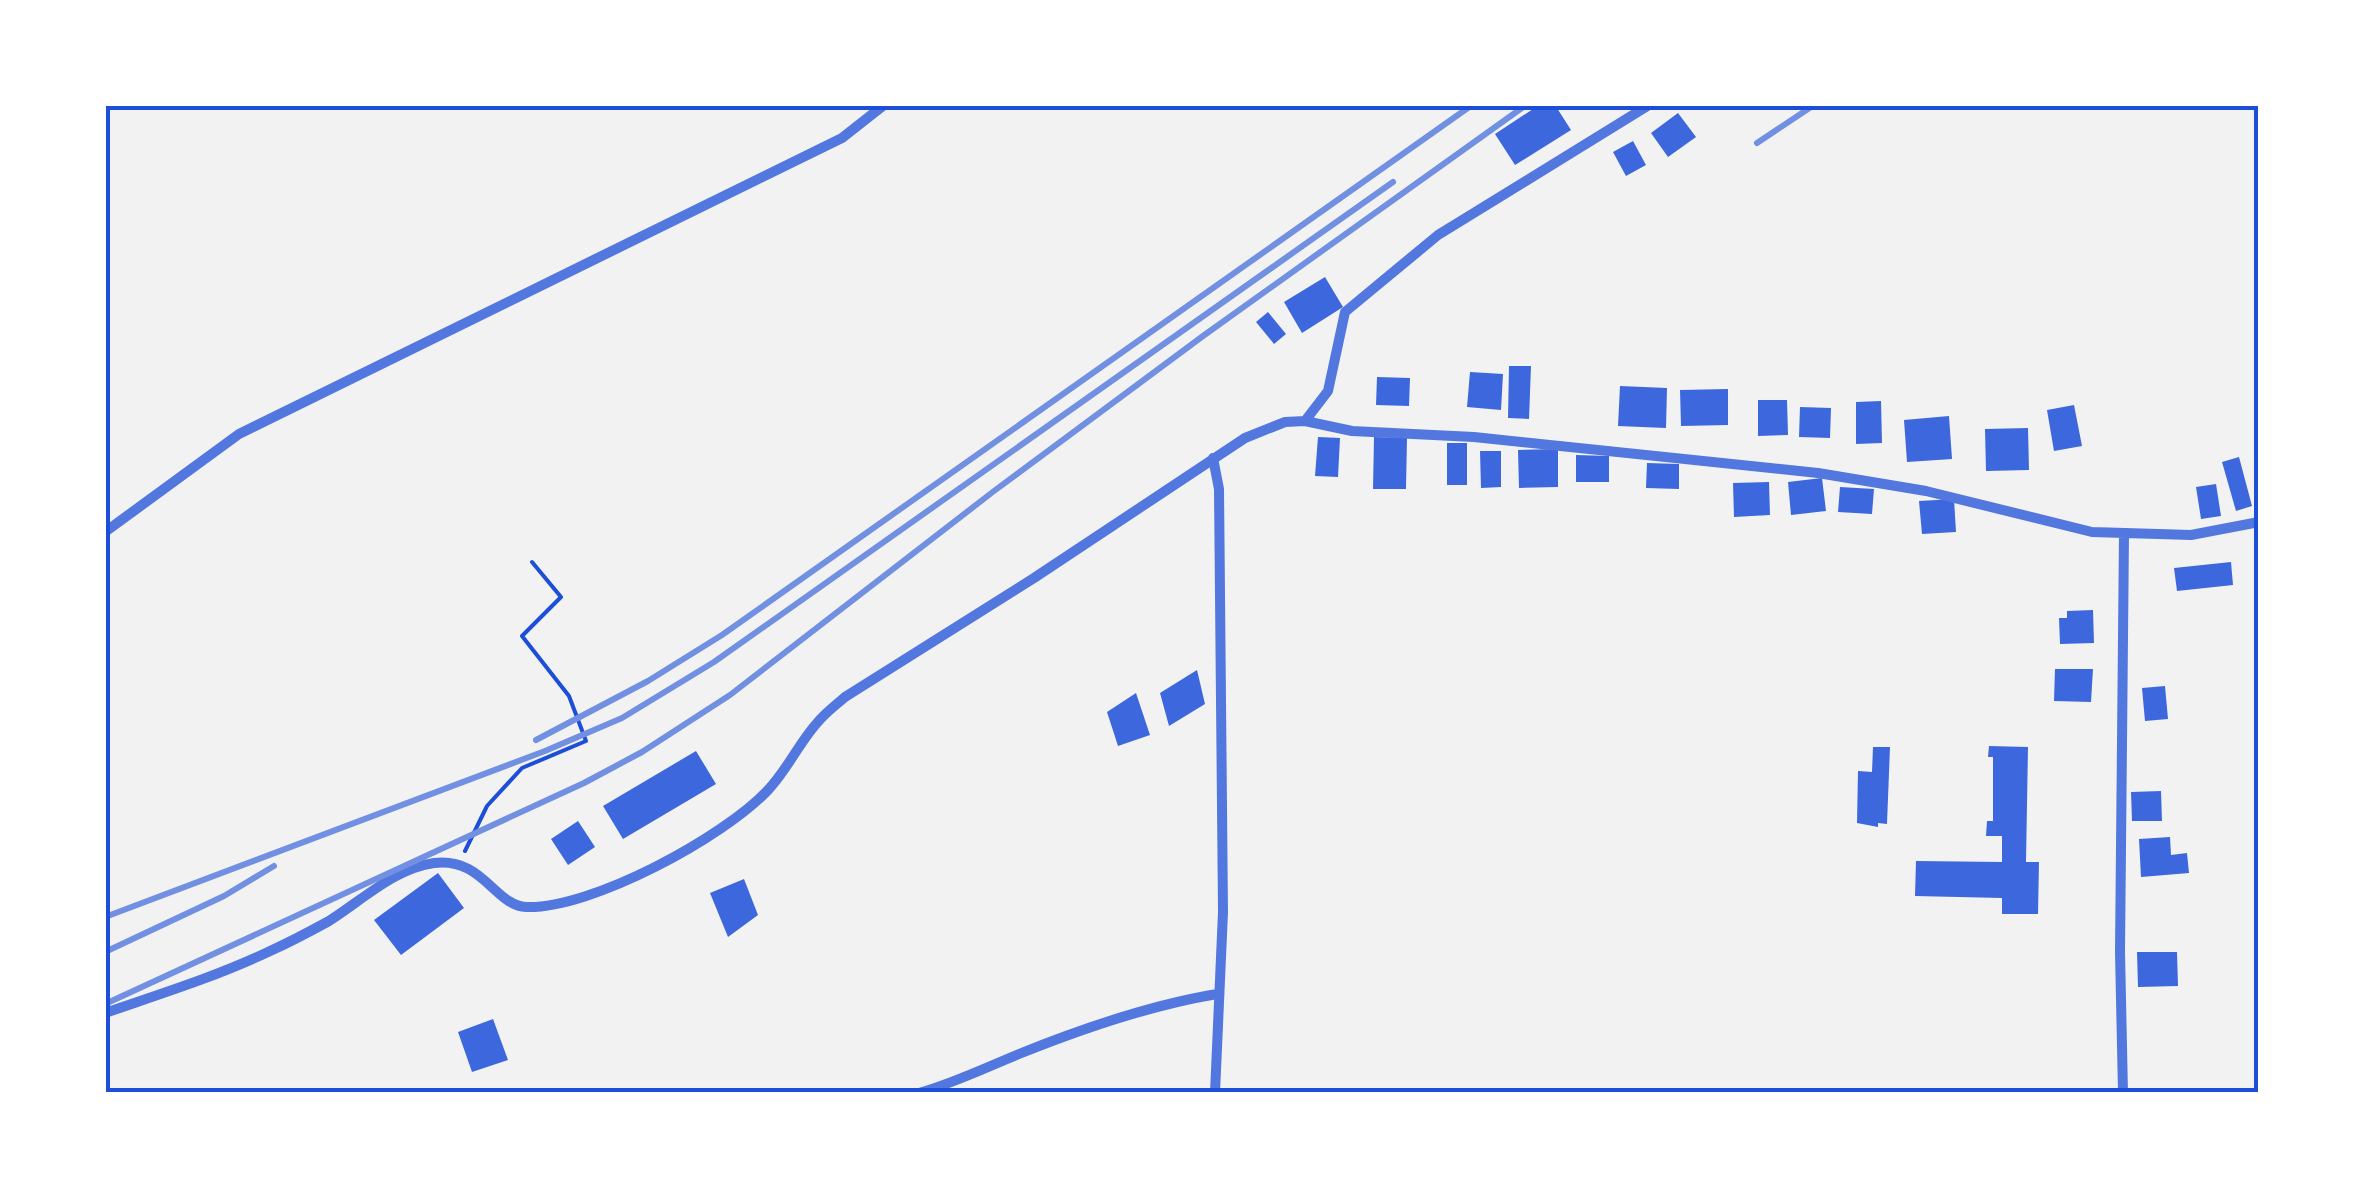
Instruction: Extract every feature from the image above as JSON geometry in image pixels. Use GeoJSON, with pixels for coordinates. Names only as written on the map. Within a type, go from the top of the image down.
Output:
{"type":"FeatureCollection","features":[{"type":"Feature","properties":{"kind":"street"},"geometry":{"type":"LineString","coordinates":[[105,532],[239,434],[842,138],[884,105]]}},
{"type":"Feature","properties":{"kind":"street"},"geometry":{"type":"LineString","coordinates":[[1305,421],[1328,391],[1345,312],[1438,234],[1649,105]]}},
{"type":"Feature","properties":{"kind":"street"},"geometry":{"type":"LineString","coordinates":[[105,1014],[186,987],[267,953],[326,922],[403,873],[436,862],[486,878],[505,900],[521,907],[606,888],[688,851],[746,812],[771,788],[818,722],[845,697],[1034,578],[1213,458],[1245,438],[1284,422],[1305,421],[1352,431],[1491,438],[1818,473],[1926,491],[2092,532],[2191,535],[2259,522]]}},
{"type":"Feature","properties":{"kind":"street"},"geometry":{"type":"LineString","coordinates":[[1213,458],[1218,489],[1223,892],[1214,1093]]}},
{"type":"Feature","properties":{"kind":"street"},"geometry":{"type":"LineString","coordinates":[[2123,1093],[2120,932],[2124,533]]}},
{"type":"Feature","properties":{"kind":"street"},"geometry":{"type":"LineString","coordinates":[[919,1093],[960,1082],[1023,1052],[1089,1030],[1190,998],[1217,994]]}},
{"type":"Feature","properties":{"kind":"path"},"geometry":{"type":"LineString","coordinates":[[458,866],[488,806],[522,768],[586,741],[569,696],[522,636],[561,597],[532,562]]}},
{"type":"Feature","properties":{"kind":"building"},"geometry":{"type":"Polygon","coordinates":[[[1539,105],[1555,105],[1571,130],[1515,165],[1495,134],[1539,105]]]}},
{"type":"Feature","properties":{"kind":"building"},"geometry":{"type":"Polygon","coordinates":[[[1678,113],[1696,137],[1668,157],[1651,133],[1678,113]]]}},
{"type":"Feature","properties":{"kind":"building"},"geometry":{"type":"Polygon","coordinates":[[[1633,141],[1646,165],[1626,176],[1613,152],[1633,141]]]}},
{"type":"Feature","properties":{"kind":"building"},"geometry":{"type":"Polygon","coordinates":[[[1325,277],[1343,307],[1302,333],[1284,302],[1325,277]]]}},
{"type":"Feature","properties":{"kind":"building"},"geometry":{"type":"Polygon","coordinates":[[[1268,312],[1286,334],[1274,344],[1256,322],[1268,312]]]}},
{"type":"Feature","properties":{"kind":"building"},"geometry":{"type":"Polygon","coordinates":[[[1509,366],[1531,366],[1529,419],[1508,418],[1509,366]]]}},
{"type":"Feature","properties":{"kind":"building"},"geometry":{"type":"Polygon","coordinates":[[[1470,372],[1503,374],[1501,410],[1467,407],[1470,372]]]}},
{"type":"Feature","properties":{"kind":"building"},"geometry":{"type":"Polygon","coordinates":[[[1377,377],[1410,378],[1409,406],[1376,405],[1377,377]]]}},
{"type":"Feature","properties":{"kind":"building"},"geometry":{"type":"Polygon","coordinates":[[[1620,386],[1667,388],[1666,428],[1618,426],[1620,386]]]}},
{"type":"Feature","properties":{"kind":"building"},"geometry":{"type":"Polygon","coordinates":[[[1728,389],[1728,425],[1681,426],[1680,390],[1728,389]]]}},
{"type":"Feature","properties":{"kind":"building"},"geometry":{"type":"Polygon","coordinates":[[[1758,400],[1787,400],[1788,435],[1758,436],[1758,400]]]}},
{"type":"Feature","properties":{"kind":"building"},"geometry":{"type":"Polygon","coordinates":[[[1881,401],[1882,443],[1856,444],[1856,402],[1881,401]]]}},
{"type":"Feature","properties":{"kind":"building"},"geometry":{"type":"Polygon","coordinates":[[[2074,405],[2082,446],[2054,451],[2047,410],[2074,405]]]}},
{"type":"Feature","properties":{"kind":"building"},"geometry":{"type":"Polygon","coordinates":[[[1800,407],[1831,408],[1830,438],[1799,437],[1800,407]]]}},
{"type":"Feature","properties":{"kind":"building"},"geometry":{"type":"Polygon","coordinates":[[[1949,416],[1952,459],[1907,462],[1904,420],[1949,416]]]}},
{"type":"Feature","properties":{"kind":"building"},"geometry":{"type":"Polygon","coordinates":[[[2028,428],[2029,470],[1986,471],[1985,429],[2028,428]]]}},
{"type":"Feature","properties":{"kind":"building"},"geometry":{"type":"Polygon","coordinates":[[[1318,437],[1340,438],[1338,477],[1315,476],[1318,437]]]}},
{"type":"Feature","properties":{"kind":"building"},"geometry":{"type":"Polygon","coordinates":[[[1374,437],[1407,438],[1406,489],[1373,489],[1374,437]]]}},
{"type":"Feature","properties":{"kind":"building"},"geometry":{"type":"Polygon","coordinates":[[[1447,443],[1467,443],[1467,485],[1447,485],[1447,443]]]}},
{"type":"Feature","properties":{"kind":"building"},"geometry":{"type":"Polygon","coordinates":[[[1558,449],[1558,487],[1519,488],[1518,450],[1558,449]]]}},
{"type":"Feature","properties":{"kind":"building"},"geometry":{"type":"Polygon","coordinates":[[[1480,451],[1501,451],[1501,487],[1481,488],[1480,451]]]}},
{"type":"Feature","properties":{"kind":"building"},"geometry":{"type":"Polygon","coordinates":[[[1576,455],[1609,456],[1609,482],[1576,482],[1576,455]]]}},
{"type":"Feature","properties":{"kind":"building"},"geometry":{"type":"Polygon","coordinates":[[[2239,457],[2252,506],[2236,511],[2222,462],[2239,457]]]}},
{"type":"Feature","properties":{"kind":"building"},"geometry":{"type":"Polygon","coordinates":[[[1647,463],[1679,464],[1679,489],[1646,488],[1647,463]]]}},
{"type":"Feature","properties":{"kind":"building"},"geometry":{"type":"Polygon","coordinates":[[[1822,478],[1826,511],[1791,515],[1788,482],[1822,478]]]}},
{"type":"Feature","properties":{"kind":"building"},"geometry":{"type":"Polygon","coordinates":[[[1769,482],[1770,515],[1734,517],[1733,483],[1769,482]]]}},
{"type":"Feature","properties":{"kind":"building"},"geometry":{"type":"Polygon","coordinates":[[[2216,484],[2221,516],[2201,519],[2196,487],[2216,484]]]}},
{"type":"Feature","properties":{"kind":"building"},"geometry":{"type":"Polygon","coordinates":[[[1840,487],[1874,489],[1872,514],[1838,512],[1840,487]]]}},
{"type":"Feature","properties":{"kind":"building"},"geometry":{"type":"Polygon","coordinates":[[[1954,499],[1956,532],[1922,534],[1919,501],[1954,499]]]}},
{"type":"Feature","properties":{"kind":"building"},"geometry":{"type":"Polygon","coordinates":[[[2231,562],[2233,585],[2177,591],[2174,568],[2231,562]]]}},
{"type":"Feature","properties":{"kind":"building"},"geometry":{"type":"Polygon","coordinates":[[[2093,610],[2094,643],[2060,644],[2059,618],[2067,618],[2067,611],[2093,610]]]}},
{"type":"Feature","properties":{"kind":"building"},"geometry":{"type":"Polygon","coordinates":[[[2055,669],[2093,669],[2091,702],[2054,701],[2055,669]]]}},
{"type":"Feature","properties":{"kind":"building"},"geometry":{"type":"Polygon","coordinates":[[[1197,670],[1205,704],[1169,726],[1160,693],[1197,670]]]}},
{"type":"Feature","properties":{"kind":"building"},"geometry":{"type":"Polygon","coordinates":[[[2165,686],[2168,719],[2145,721],[2142,688],[2165,686]]]}},
{"type":"Feature","properties":{"kind":"building"},"geometry":{"type":"Polygon","coordinates":[[[1136,693],[1150,735],[1118,746],[1107,712],[1136,693]]]}},
{"type":"Feature","properties":{"kind":"building"},"geometry":{"type":"Polygon","coordinates":[[[1989,746],[2028,747],[2026,862],[2039,862],[2038,914],[2002,914],[2002,898],[1915,896],[1916,861],[2002,862],[2002,836],[1986,836],[1987,821],[1993,821],[1993,757],[1988,757],[1989,746]]]}},
{"type":"Feature","properties":{"kind":"building"},"geometry":{"type":"Polygon","coordinates":[[[1873,747],[1890,747],[1887,824],[1878,823],[1878,827],[1857,823],[1858,771],[1872,772],[1873,747]]]}},
{"type":"Feature","properties":{"kind":"building"},"geometry":{"type":"Polygon","coordinates":[[[696,751],[716,784],[623,839],[603,806],[696,751]]]}},
{"type":"Feature","properties":{"kind":"building"},"geometry":{"type":"Polygon","coordinates":[[[2161,791],[2162,821],[2132,821],[2131,792],[2161,791]]]}},
{"type":"Feature","properties":{"kind":"building"},"geometry":{"type":"Polygon","coordinates":[[[578,821],[595,847],[568,865],[551,839],[578,821]]]}},
{"type":"Feature","properties":{"kind":"building"},"geometry":{"type":"Polygon","coordinates":[[[2170,837],[2171,855],[2187,853],[2189,873],[2141,877],[2139,839],[2170,837]]]}},
{"type":"Feature","properties":{"kind":"building"},"geometry":{"type":"Polygon","coordinates":[[[438,873],[464,908],[401,955],[374,920],[438,873]]]}},
{"type":"Feature","properties":{"kind":"building"},"geometry":{"type":"Polygon","coordinates":[[[744,879],[758,915],[728,937],[710,893],[744,879]]]}},
{"type":"Feature","properties":{"kind":"building"},"geometry":{"type":"Polygon","coordinates":[[[2137,952],[2177,952],[2178,986],[2138,987],[2137,952]]]}},
{"type":"Feature","properties":{"kind":"building"},"geometry":{"type":"Polygon","coordinates":[[[493,1019],[508,1060],[472,1072],[458,1032],[493,1019]]]}},
{"type":"Feature","properties":{"kind":"railway"},"geometry":{"type":"LineString","coordinates":[[536,740],[648,681],[722,635],[1472,105]]}},
{"type":"Feature","properties":{"kind":"railway"},"geometry":{"type":"LineString","coordinates":[[105,1004],[584,783],[642,752],[730,695],[1203,336],[1526,105]]}},
{"type":"Feature","properties":{"kind":"railway"},"geometry":{"type":"LineString","coordinates":[[1757,143],[1814,105]]}},
{"type":"Feature","properties":{"kind":"railway"},"geometry":{"type":"LineString","coordinates":[[105,917],[545,751],[622,718],[714,662],[1393,182]]}},
{"type":"Feature","properties":{"kind":"railway"},"geometry":{"type":"LineString","coordinates":[[105,952],[224,896],[274,866]]}}]}
